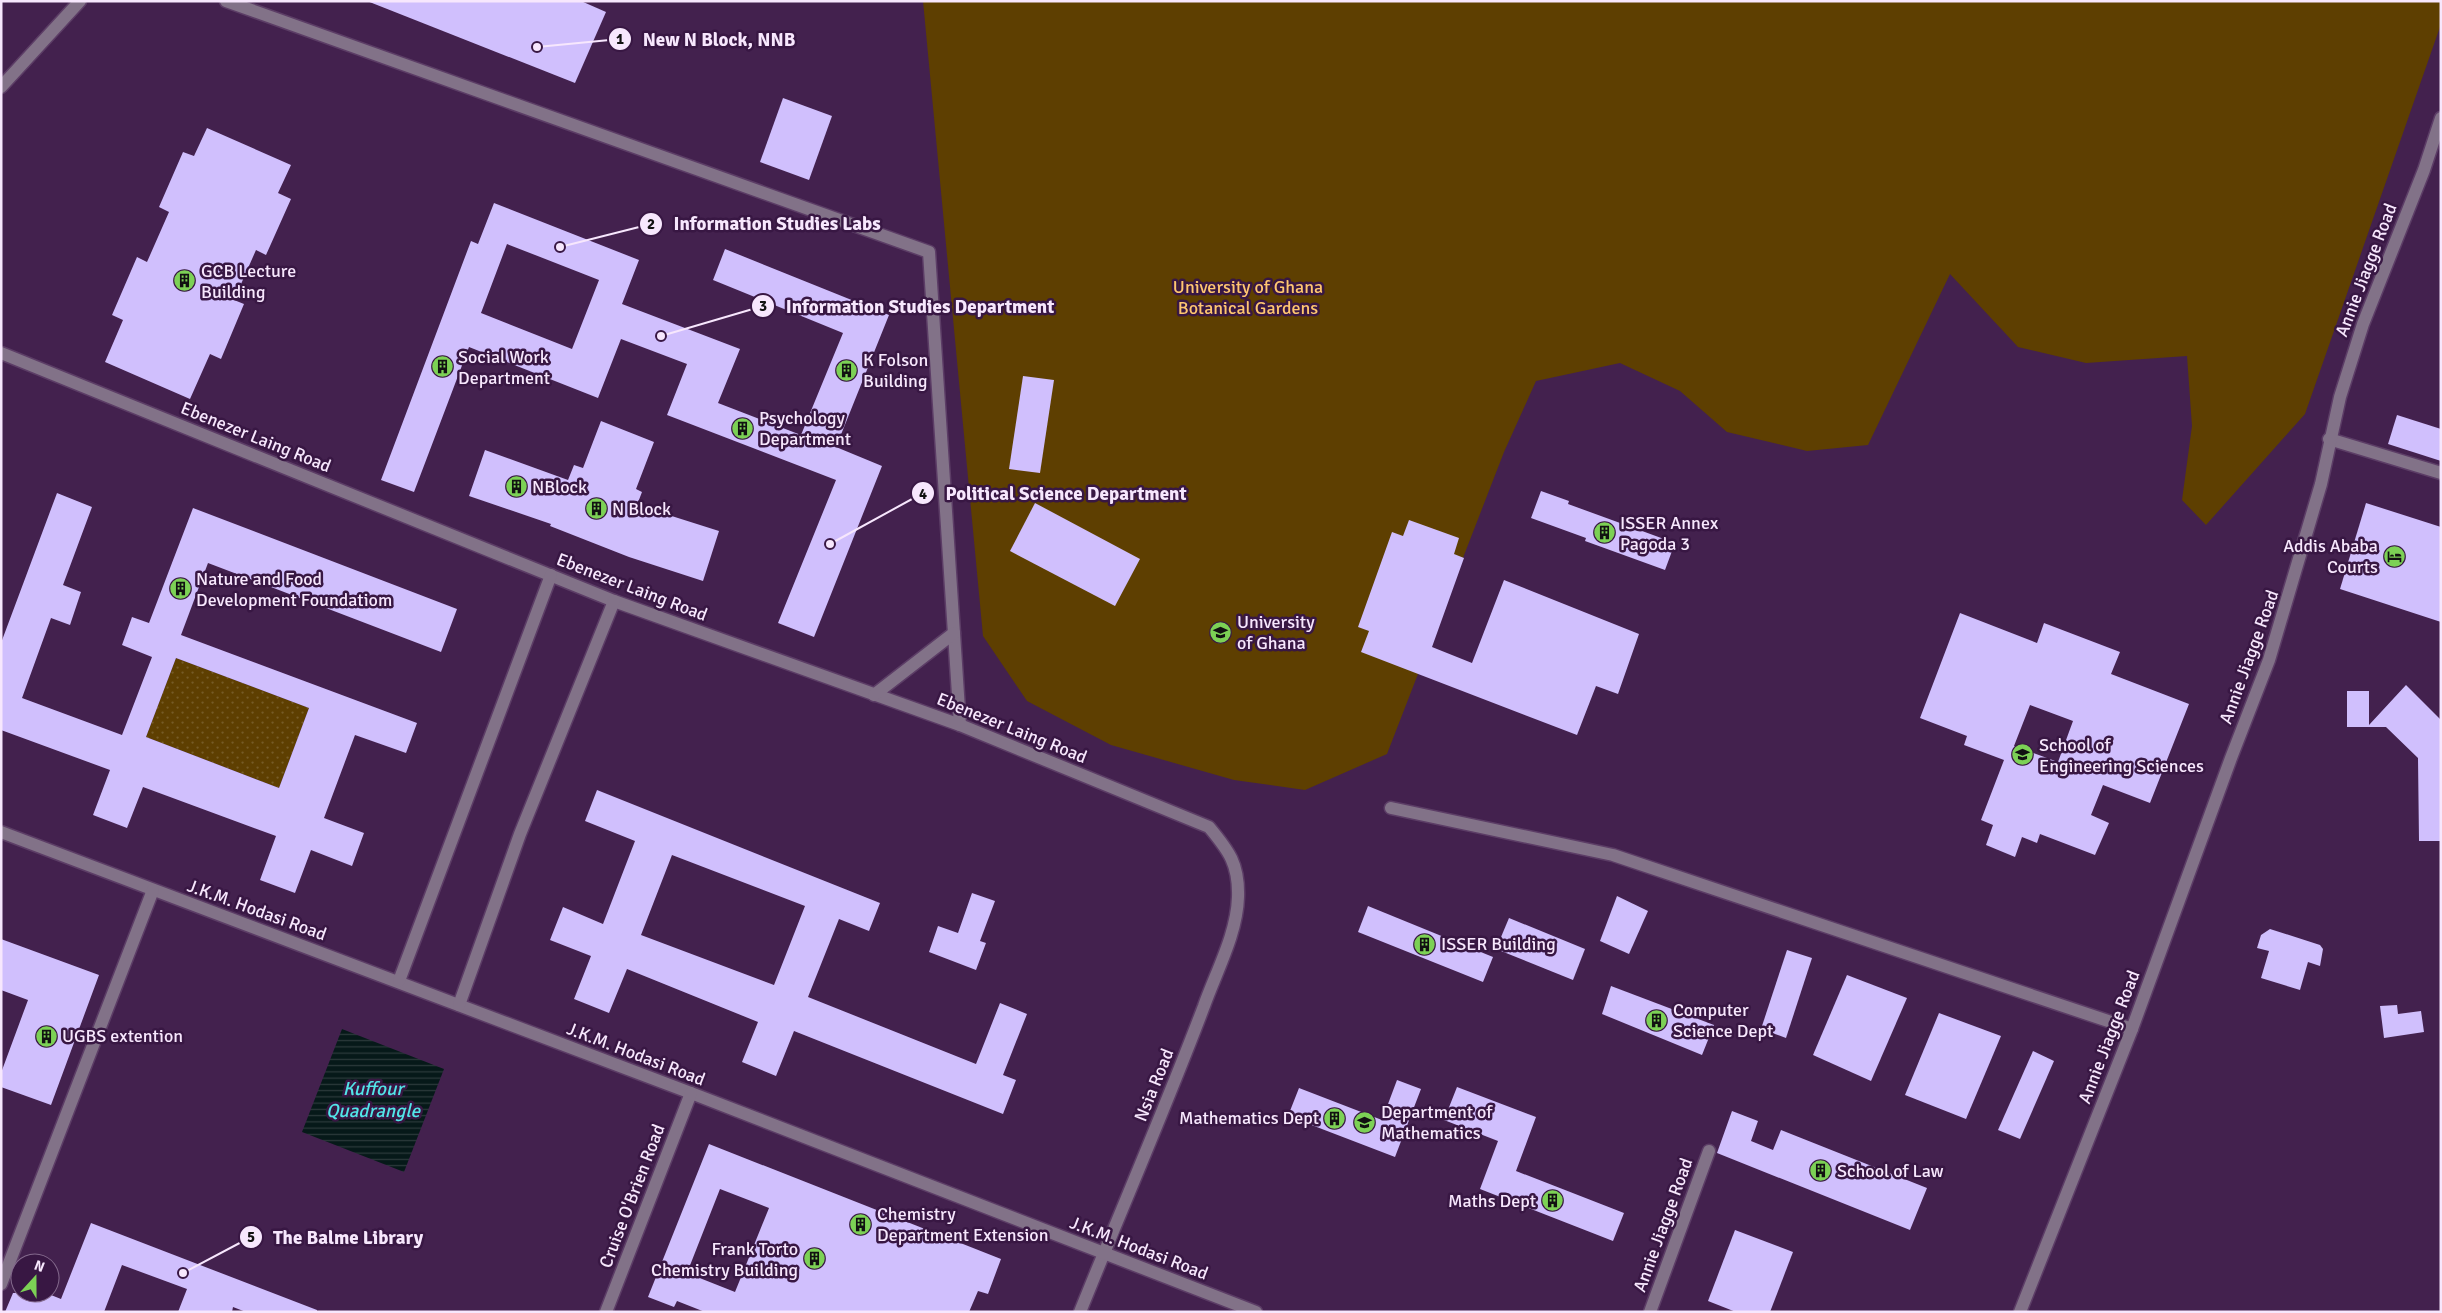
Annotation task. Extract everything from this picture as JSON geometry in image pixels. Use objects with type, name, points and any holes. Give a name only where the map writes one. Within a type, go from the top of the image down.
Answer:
[{"type":"street","points":[[1,87],[80,1]]},
{"type":"street","points":[[226,1],[929,252],[960,725]]},
{"type":"street","name":"Annie Jiagge Road","points":[[2020,1312],[2132,1029],[2227,767],[2270,660],[2321,484],[2329,439],[2363,324],[2424,170],[2441,118]]},
{"type":"street","name":"Ebenezer Laing Road","points":[[1,353],[614,601],[960,725],[1209,827],[1229,851],[1236,866]]},
{"type":"street","points":[[2329,439],[2441,473]]},
{"type":"street","points":[[399,982],[551,575]]},
{"type":"street","points":[[459,1005],[520,834],[614,601]]},
{"type":"street","points":[[874,695],[954,633]]},
{"type":"street","points":[[1391,808],[1613,855],[2132,1029]]},
{"type":"street","name":"J.K.M. Hodasi Road","points":[[1,832],[691,1093],[1256,1312]]},
{"type":"street","name":"Nsia Road","points":[[1080,1312],[1186,1052],[1235,922],[1238,898],[1236,866]]},
{"type":"street","points":[[1,1284],[153,890]]},
{"type":"street","name":"Cruise O'Brien Road","points":[[606,1312],[691,1093]]},
{"type":"street","name":"Annie Jiagge Road","points":[[1650,1312],[1709,1150]]},
{"type":"green space","name":"University of Ghana Botanical Gardens","points":[[923,1],[2441,1],[2441,24],[2305,414],[2206,525],[2182,500],[2192,426],[2187,356],[2086,363],[2018,347],[1950,274],[1868,445],[1807,451],[1727,432],[1680,391],[1620,363],[1536,381],[1504,452],[1387,754],[1305,790],[1234,780],[1111,745],[1027,701],[983,636]]},
{"type":"green space","points":[[176,658],[309,708],[279,788],[146,737]]},
{"type":"water","name":"Kuffour Quadrangle","points":[[342,1029],[444,1069],[404,1172],[302,1132]]},
{"type":"building","points":[[367,1],[581,1],[606,12],[575,83]]},
{"type":"building","points":[[783,98],[832,116],[809,180],[760,162]]},
{"type":"building","name":"GCB Lecture Building","points":[[207,128],[291,165],[278,193],[291,199],[266,255],[256,250],[234,300],[244,304],[221,359],[210,354],[190,399],[105,362],[123,320],[112,315],[137,257],[147,262],[169,212],[159,207],[183,152],[194,156]]},
{"type":"building","points":[[494,203],[639,260],[622,304],[740,349],[718,403],[801,435],[843,333],[713,280],[725,249],[889,315],[836,447],[882,466],[814,637],[778,623],[836,480],[667,415],[687,364],[621,339],[598,398],[469,347],[414,492],[381,480],[471,241],[478,244]],"holes":[[[507,244],[599,280],[572,349],[481,313]]]},
{"type":"building","points":[[1023,376],[1054,380],[1040,473],[1009,469]]},
{"type":"building","points":[[2397,415],[2441,429],[2441,461],[2388,444]]},
{"type":"building","points":[[601,421],[654,442],[636,489],[642,492],[637,505],[719,531],[703,581],[629,557],[550,526],[551,524],[469,496],[485,450],[568,480],[574,465],[583,468]]},
{"type":"building","points":[[1541,491],[1569,501],[1568,504],[1675,543],[1665,570],[1585,541],[1586,538],[1531,518]]},
{"type":"building","points":[[57,493],[92,507],[63,585],[81,592],[70,625],[51,618],[22,698],[122,735],[152,657],[122,645],[132,617],[149,623],[193,508],[457,609],[441,652],[208,563],[181,635],[417,723],[406,753],[355,735],[324,818],[364,833],[352,866],[311,850],[295,893],[260,880],[276,836],[143,787],[127,828],[93,815],[110,770],[1,730],[1,643]],"holes":[[[176,658],[309,708],[279,788],[146,737]]]},
{"type":"building","points":[[1035,503],[1140,559],[1115,606],[1010,551]]},
{"type":"building","name":"Addis Ababa Courts","points":[[2366,503],[2441,527],[2441,622],[2340,589]]},
{"type":"building","points":[[1409,520],[1459,538],[1454,554],[1464,558],[1432,647],[1472,663],[1504,580],[1639,634],[1618,694],[1596,686],[1577,735],[1361,652],[1369,631],[1358,627],[1392,532],[1403,536]]},
{"type":"building","name":"School of Engineering Sciences","points":[[1960,613],[2037,643],[2044,623],[2120,652],[2111,674],[2189,704],[2150,803],[2103,785],[2091,815],[2109,823],[2095,855],[2040,834],[2037,843],[2022,837],[2015,857],[1986,845],[1993,825],[1981,820],[2004,760],[1964,745],[1967,736],[1920,718]],"holes":[[[2030,705],[2073,721],[2058,762],[2014,746]]]},
{"type":"building","points":[[2406,685],[2441,720],[2441,841],[2419,841],[2418,758],[2386,727],[2347,727],[2347,691],[2369,691],[2369,725]]},
{"type":"building","points":[[597,790],[880,903],[869,931],[839,919],[808,997],[976,1064],[1000,1003],[1027,1014],[1003,1075],[1016,1080],[1003,1114],[794,1031],[776,1076],[742,1062],[758,1022],[627,969],[609,1013],[574,999],[591,956],[550,940],[563,907],[603,924],[635,841],[585,821]],"holes":[[[672,855],[805,906],[774,985],[641,935]]]},
{"type":"building","points":[[972,893],[995,901],[980,941],[986,943],[976,970],[929,952],[938,926],[958,933]]},
{"type":"building","points":[[1617,896],[1648,911],[1629,954],[1600,941]]},
{"type":"building","name":"ISSER Building","points":[[1368,906],[1493,957],[1483,982],[1358,932]]},
{"type":"building","points":[[1509,918],[1585,949],[1573,980],[1496,949]]},
{"type":"building","points":[[2270,929],[2320,945],[2323,949],[2320,966],[2308,962],[2300,990],[2261,978],[2269,951],[2257,948],[2261,935]]},
{"type":"building","name":"UGBS extention","points":[[1,939],[99,975],[51,1105],[1,1087],[1,1073],[28,1000],[1,990]]},
{"type":"building","points":[[1787,950],[1812,958],[1786,1038],[1761,1029]]},
{"type":"building","points":[[1847,975],[1907,998],[1871,1081],[1813,1055]]},
{"type":"building","name":"Computer Science Dept","points":[[1611,986],[1714,1025],[1702,1055],[1602,1014]]},
{"type":"building","points":[[2397,1005],[2398,1014],[2421,1011],[2424,1032],[2384,1038],[2380,1006]]},
{"type":"building","points":[[1939,1013],[2001,1036],[1966,1119],[1905,1095]]},
{"type":"building","points":[[2033,1051],[2054,1061],[2020,1139],[1998,1130]]},
{"type":"building","name":"Mathematics Dept","points":[[1397,1080],[1421,1089],[1395,1157],[1288,1116],[1299,1088],[1382,1120]]},
{"type":"building","points":[[1457,1087],[1536,1117],[1516,1171],[1624,1213],[1613,1241],[1480,1189],[1498,1141],[1444,1120]]},
{"type":"building","name":"School of Law","points":[[1732,1111],[1758,1121],[1751,1141],[1773,1150],[1781,1130],[1927,1188],[1910,1230],[1717,1153]]},
{"type":"building","points":[[709,1144],[1001,1259],[988,1294],[978,1291],[969,1312],[705,1312],[677,1301],[674,1307],[648,1297]],"holes":[[[720,1189],[769,1208],[735,1292],[687,1273]]]},
{"type":"building","points":[[91,1223],[317,1310],[317,1312],[246,1312],[233,1307],[232,1312],[178,1312],[187,1289],[122,1265],[104,1312],[5,1312],[10,1300],[10,1303],[60,1303]]},
{"type":"building","points":[[1735,1230],[1793,1252],[1770,1312],[1736,1312],[1708,1301]]},
{"type":"place","name":"New N Block, NNB","points":[[537,47]]},
{"type":"place","name":"Information Studies Labs","points":[[560,247]]},
{"type":"place","name":"GCB Lecture Building","points":[[185,281]]},
{"type":"place","name":"Information Studies Department","points":[[661,336]]},
{"type":"place","name":"Social Work Department","points":[[442,367]]},
{"type":"place","name":"K Folson Building","points":[[847,370]]},
{"type":"place","name":"Psychology Department","points":[[743,428]]},
{"type":"place","name":"NBlock","points":[[516,487]]},
{"type":"place","name":"N Block","points":[[596,509]]},
{"type":"place","name":"ISSER Annex Pagoda 3","points":[[1604,533]]},
{"type":"place","name":"Political Science Department","points":[[830,544]]},
{"type":"place","name":"Addis Ababa Courts","points":[[2394,556]]},
{"type":"place","name":"Nature and Food Development Foundatiom","points":[[180,589]]},
{"type":"place","name":"University of Ghana","points":[[1221,632]]},
{"type":"place","name":"School of Engineering Sciences","points":[[2023,755]]},
{"type":"place","name":"ISSER Building","points":[[1425,944]]},
{"type":"place","name":"Computer Science Dept","points":[[1657,1020]]},
{"type":"place","name":"UGBS extention","points":[[46,1036]]},
{"type":"place","name":"Mathematics Dept","points":[[1335,1118]]},
{"type":"place","name":"Department of Mathematics","points":[[1365,1122]]},
{"type":"place","name":"School of Law","points":[[1821,1171]]},
{"type":"place","name":"Maths Dept","points":[[1552,1201]]},
{"type":"place","name":"Chemistry Department Extension","points":[[861,1224]]},
{"type":"place","name":"Frank Torto Chemistry Building","points":[[814,1259]]},
{"type":"place","name":"The Balme Library","points":[[183,1273]]}]
